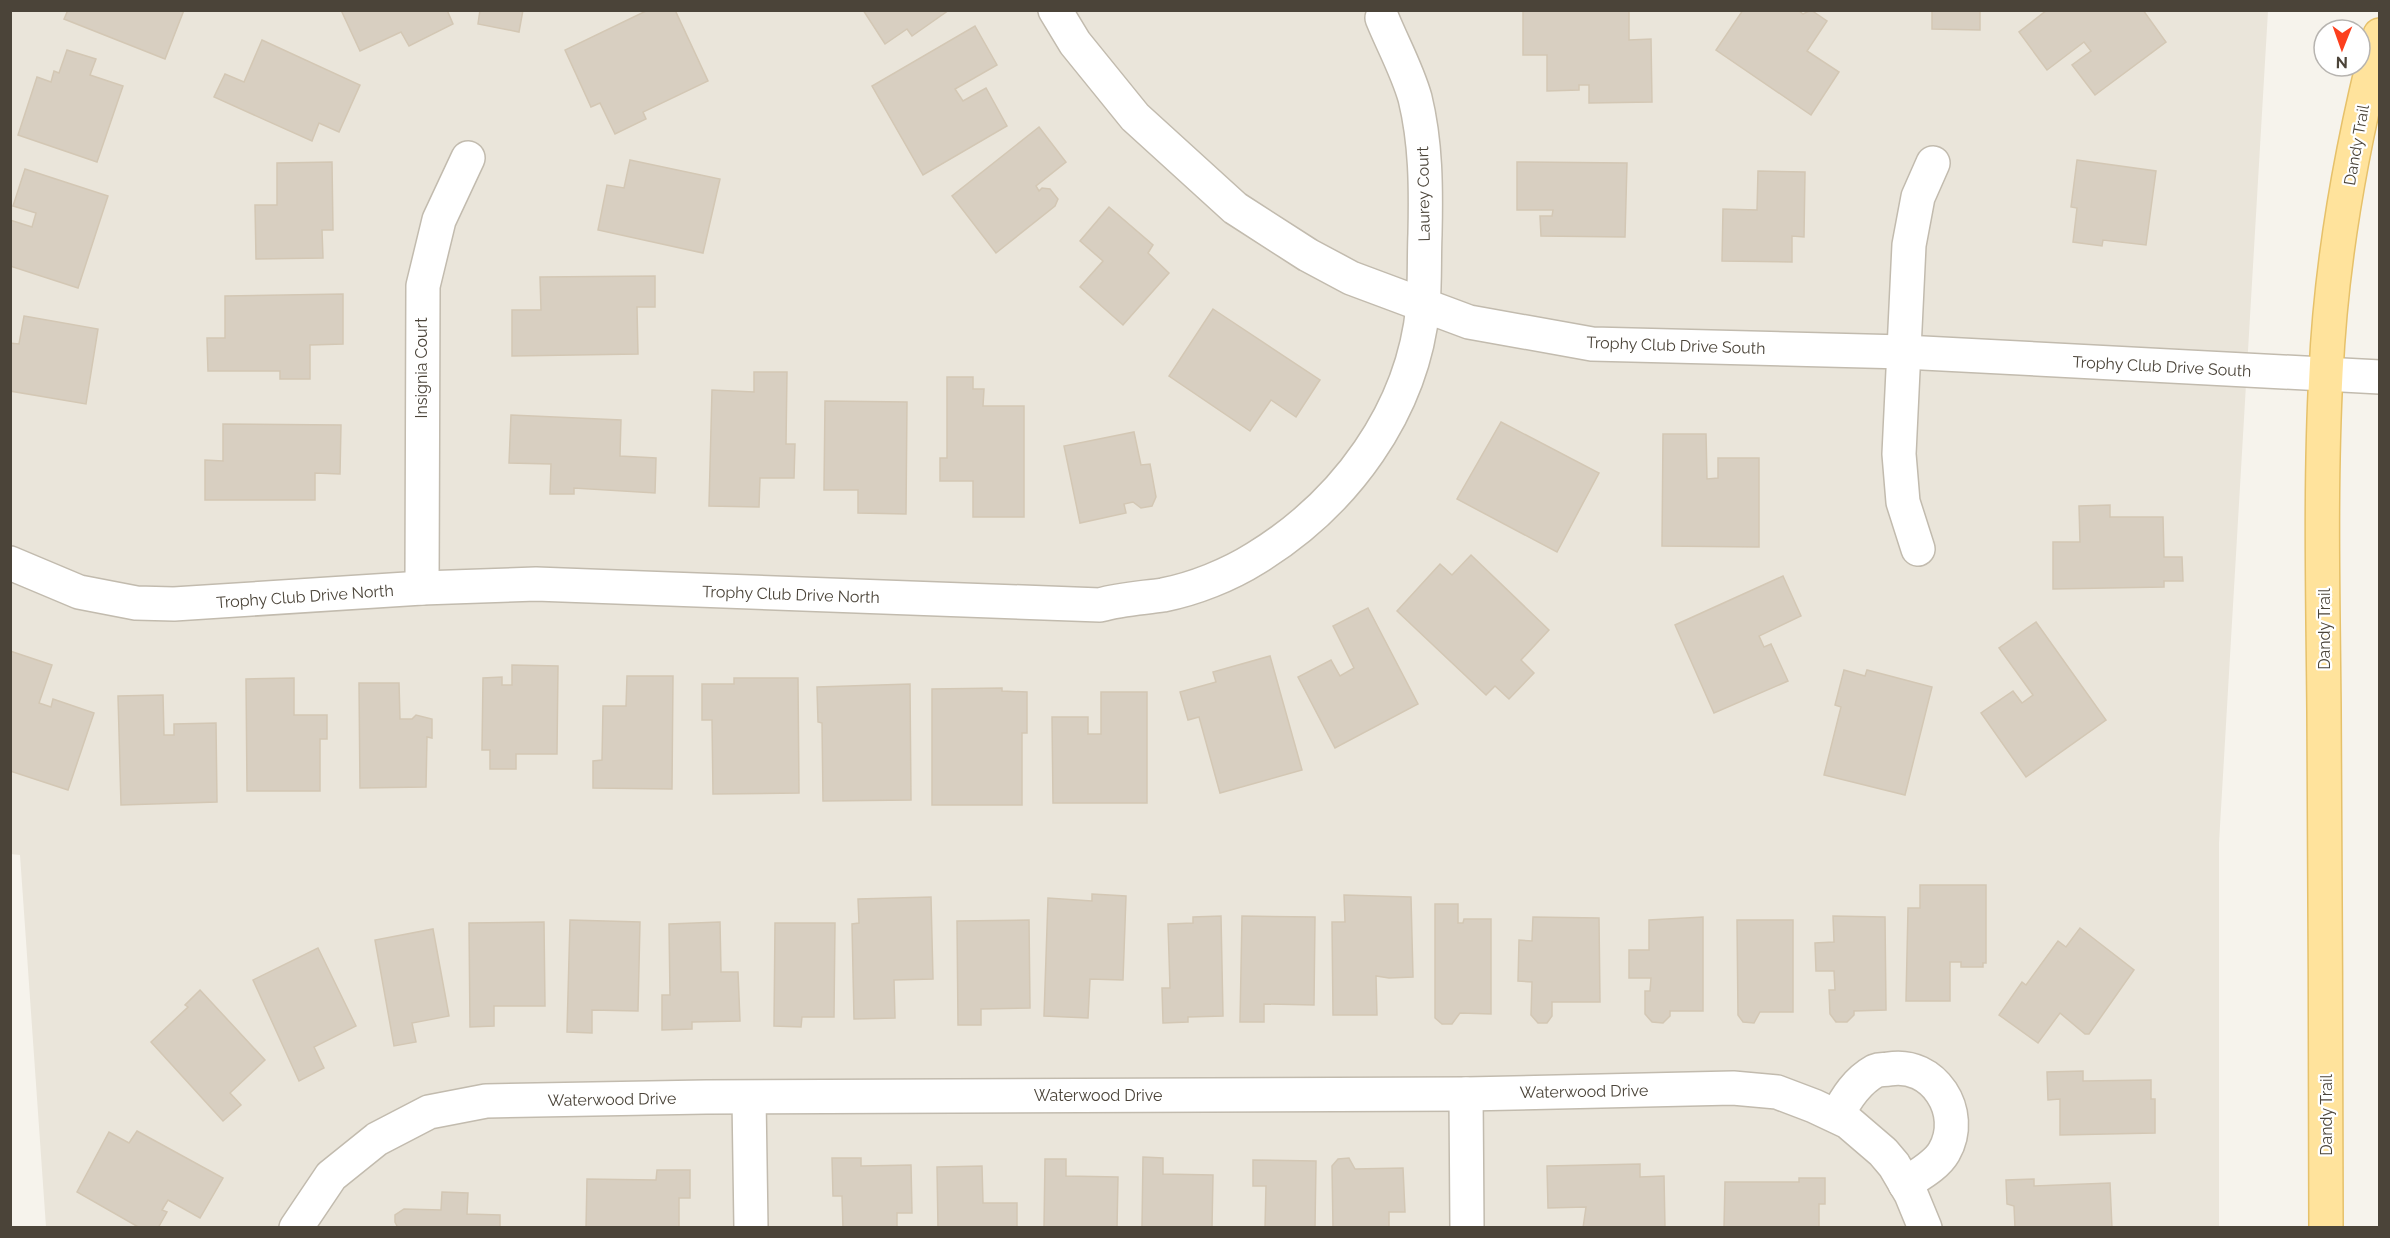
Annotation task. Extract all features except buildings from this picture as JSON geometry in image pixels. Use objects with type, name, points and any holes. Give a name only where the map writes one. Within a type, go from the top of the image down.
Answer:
[{"type":"main road","name":"Dandy Trail","points":[[2326,1227],[2323,572],[2326,374],[2332,296],[2342,232],[2368,82],[2379,35]]},
{"type":"street","name":"Trophy Club Drive South","points":[[1055,10],[1075,43],[1135,117],[1235,208],[1308,255],[1351,278],[1469,322],[1592,344],[1904,352],[2379,377]]},
{"type":"street","name":"Laurey Court","points":[[1382,18],[1406,70],[1422,137],[1426,175],[1423,305]]},
{"type":"street","name":"Insignia Court","points":[[422,588],[422,296],[439,220],[468,158]]},
{"type":"street","points":[[1918,549],[1907,521],[1900,473],[1904,352],[1912,226],[1918,197],[1933,163]]},
{"type":"street","name":"Trophy Club Drive North","points":[[10,563],[79,592],[136,603],[174,604],[422,588],[536,584],[1100,605],[1167,594],[1213,579],[1256,558],[1298,529],[1344,484],[1378,438],[1396,403],[1413,356],[1423,305]]},
{"type":"street","points":[[1837,1116],[1848,1094],[1878,1069],[1897,1067],[1917,1070],[1935,1084],[1949,1106],[1950,1135],[1938,1160],[1905,1184]]},
{"type":"street","name":"Waterwood Drive","points":[[296,1227],[332,1176],[377,1139],[429,1112],[466,1103],[486,1101],[1466,1094],[1758,1088],[1777,1092],[1837,1116],[1872,1143],[1894,1165],[1925,1227]]},
{"type":"street","points":[[1466,1094],[1467,1227]]},
{"type":"street","points":[[748,1098],[751,1227]]},
{"type":"shaded area","points":[[10,11],[2268,11],[2219,843],[2219,1227],[46,1227],[20,855],[10,854]]}]
